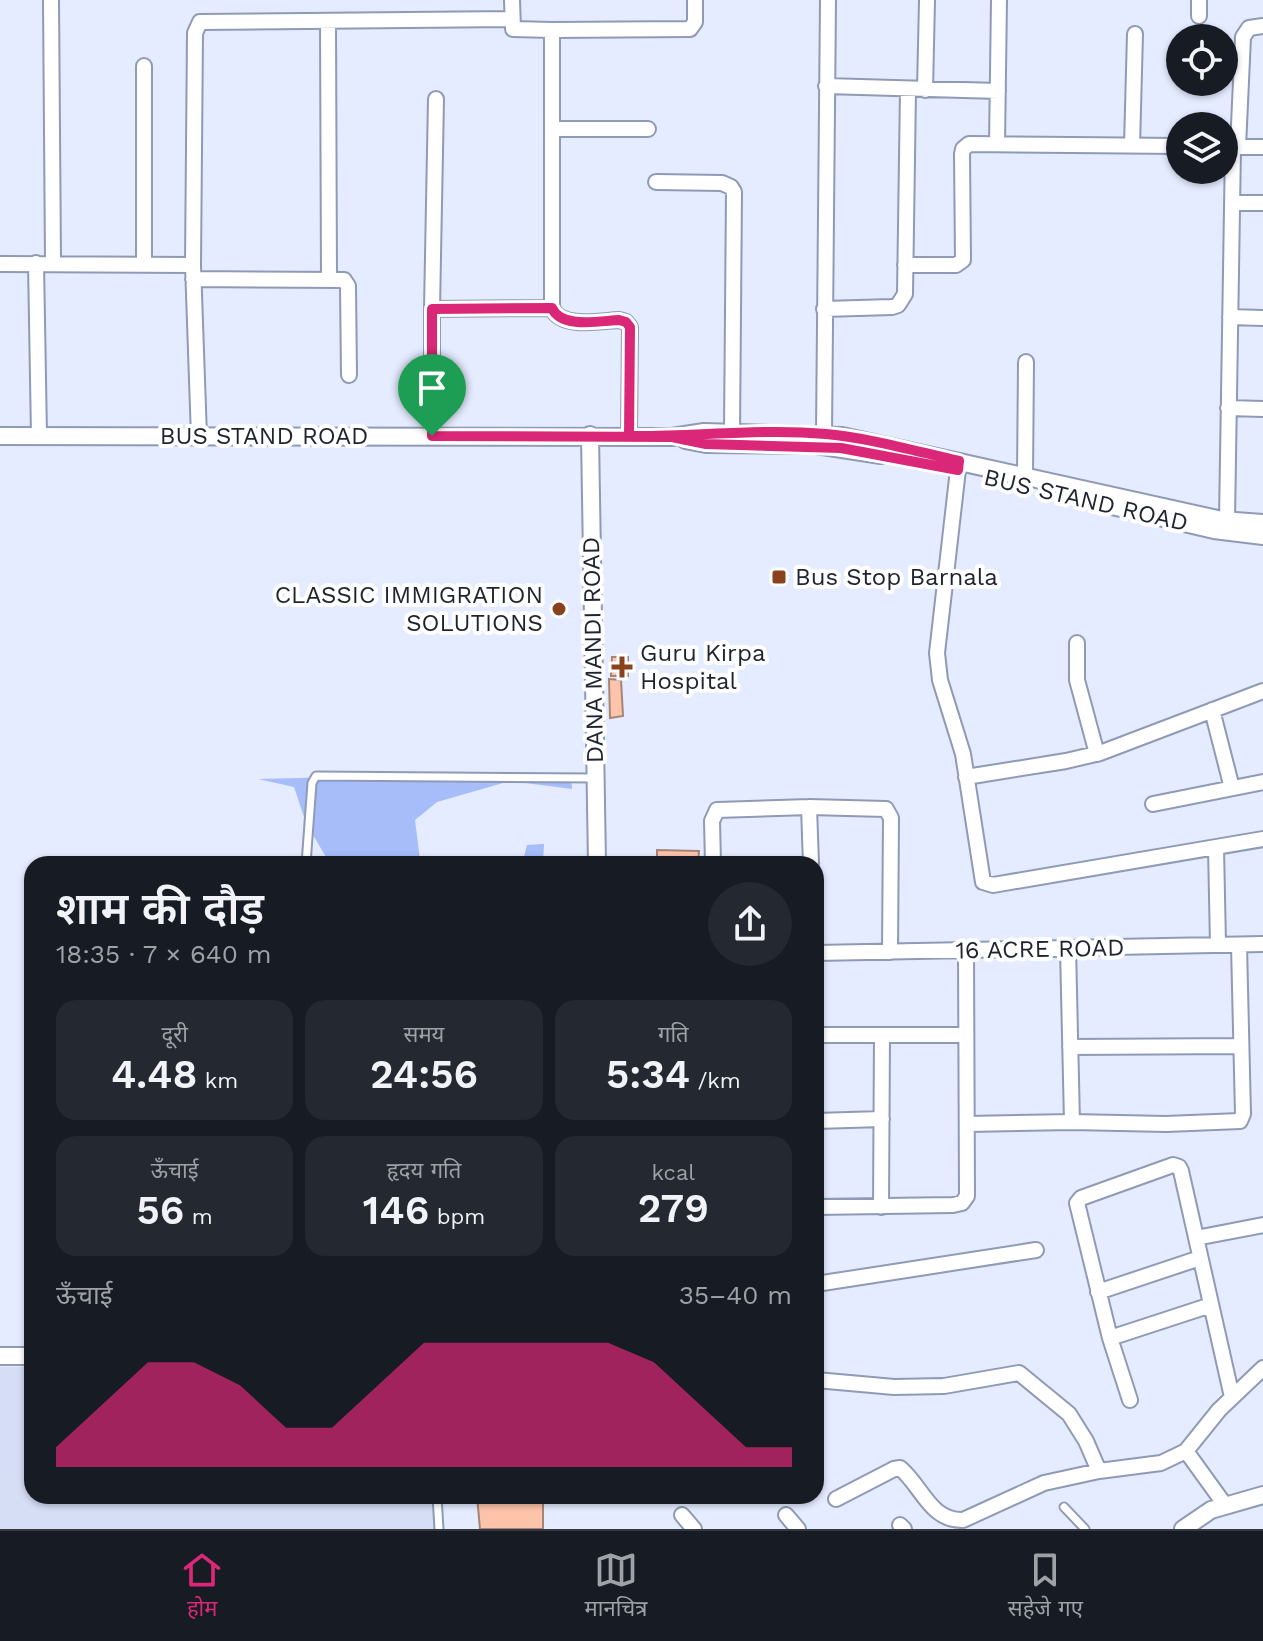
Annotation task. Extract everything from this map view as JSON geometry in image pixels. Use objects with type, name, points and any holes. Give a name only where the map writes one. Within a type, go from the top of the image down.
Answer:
[{"type":"street","points":[[51,0],[53,262]]},
{"type":"street","points":[[512,0],[513,29],[552,30],[690,29],[695,22],[695,0]]},
{"type":"street","points":[[824,433],[828,0]]},
{"type":"street","points":[[925,90],[927,0]]},
{"type":"street","points":[[997,144],[999,0]]},
{"type":"street","points":[[1199,0],[1199,16]]},
{"type":"street","points":[[199,437],[193,272],[197,26],[208,20],[512,19]]},
{"type":"street","points":[[328,22],[329,279]]},
{"type":"street","points":[[1236,112],[1243,37],[1249,28],[1263,26]]},
{"type":"street","points":[[552,30],[552,308],[559,318],[568,321],[619,320],[630,327],[629,436]]},
{"type":"street","points":[[1132,146],[1135,34]]},
{"type":"street","points":[[144,66],[144,263]]},
{"type":"street","points":[[826,86],[998,91]]},
{"type":"street","points":[[824,309],[898,305],[905,294],[908,90]]},
{"type":"street","points":[[432,436],[436,99]]},
{"type":"street","points":[[552,129],[648,129]]},
{"type":"street","points":[[905,265],[956,265],[963,260],[963,149],[969,144],[1166,146]]},
{"type":"street","points":[[1238,147],[1263,147]]},
{"type":"street","points":[[656,182],[722,183],[734,192],[732,432]]},
{"type":"street","points":[[1227,520],[1232,184]]},
{"type":"street","points":[[1232,203],[1263,203]]},
{"type":"street","points":[[36,263],[39,436]]},
{"type":"street","points":[[0,264],[144,263],[193,272],[344,280],[348,286],[349,375]]},
{"type":"street","points":[[432,309],[552,308]]},
{"type":"street","points":[[1230,317],[1263,318]]},
{"type":"street","points":[[1025,475],[1026,362]]},
{"type":"street","points":[[1228,408],[1263,409]]},
{"type":"street","name":"BUS STAND ROAD","points":[[0,436],[672,437],[704,432],[824,433],[1214,530],[1263,536]]},
{"type":"street","name":"DANA MANDI ROAD","points":[[590,435],[597,856]]},
{"type":"street","name":"BUS STAND ROAD","points":[[672,437],[706,444],[841,448],[958,465],[1025,475],[1227,520],[1263,523]]},
{"type":"street","points":[[958,465],[937,653],[940,680],[961,746],[981,878],[987,885],[1263,839]]},
{"type":"street","points":[[1077,643],[1077,680],[1097,754]]},
{"type":"street","points":[[966,777],[1097,754],[1263,691]]},
{"type":"street","points":[[1212,710],[1232,788]]},
{"type":"street","points":[[1153,804],[1263,782]]},
{"type":"street","points":[[809,807],[811,856]]},
{"type":"street","points":[[713,856],[712,821],[717,810],[882,807],[890,813],[890,952]]},
{"type":"street","points":[[1216,847],[1218,945]]},
{"type":"street","name":"16 ACRE ROAD","points":[[824,953],[1263,944]]},
{"type":"street","points":[[968,1124],[1236,1123],[1243,1114],[1239,945]]},
{"type":"street","points":[[1068,948],[1072,1122]]},
{"type":"street","points":[[824,1207],[962,1203],[967,1196],[966,951]]},
{"type":"street","points":[[824,1035],[966,1035]]},
{"type":"street","points":[[881,1207],[882,1035]]},
{"type":"street","points":[[1070,1047],[1241,1046]]},
{"type":"street","points":[[824,1121],[882,1119]]},
{"type":"street","points":[[1130,1400],[1110,1338],[1077,1203],[1081,1198],[1176,1166],[1181,1171],[1232,1397]]},
{"type":"street","points":[[1196,1238],[1263,1225]]},
{"type":"street","points":[[824,1283],[1036,1250]]},
{"type":"street","points":[[1098,1292],[1200,1258]]},
{"type":"street","points":[[1110,1338],[1211,1305]]},
{"type":"street","points":[[0,1356],[24,1356]]},
{"type":"street","points":[[836,1499],[900,1468],[939,1514],[963,1520],[1044,1483],[1099,1471],[1161,1463],[1186,1451],[1232,1397],[1263,1368]]},
{"type":"street","points":[[824,1381],[944,1386],[1019,1373],[1069,1414],[1099,1471]]},
{"type":"street","points":[[1186,1451],[1225,1505]]},
{"type":"street","points":[[1183,1529],[1195,1519],[1225,1505],[1263,1495]]},
{"type":"street","points":[[682,1515],[694,1529]]},
{"type":"street","points":[[786,1515],[798,1529]]},
{"type":"lane","points":[[307,856],[312,783],[316,776],[595,778]]},
{"type":"lane","points":[[437,1504],[439,1529]]},
{"type":"lane","points":[[1064,1507],[1085,1529]]},
{"type":"shaded area","points":[[458,774],[571,775],[572,789],[510,781],[437,802],[415,820],[420,856],[325,856],[306,823],[294,787],[258,779]]},
{"type":"shaded area","points":[[544,844],[543,856],[524,856],[527,845]]},
{"type":"shaded area","points":[[0,1367],[24,1367],[24,1504],[442,1504],[441,1529],[0,1529]]},
{"type":"building","points":[[612,657],[628,657],[628,676],[611,676]]},
{"type":"building","points":[[609,679],[621,680],[623,716],[610,718]]},
{"type":"building","points":[[657,850],[699,851],[699,856],[657,856]]},
{"type":"building","points":[[478,1504],[543,1504],[543,1529],[480,1529]]},
{"type":"place","name":"Bus Stop Barnala","points":[[779,577]]},
{"type":"place","name":"CLASSIC IMMIGRATION SOLUTIONS","points":[[559,609]]},
{"type":"place","name":"Guru Kirpa Hospital","points":[[622,667]]},
{"type":"route","points":[[432,436],[432,309],[552,308],[553,314],[568,321],[619,320],[630,327],[629,436],[672,437],[704,432],[824,433],[959,461],[958,470],[816,445],[706,444],[672,437],[432,436]]}]
